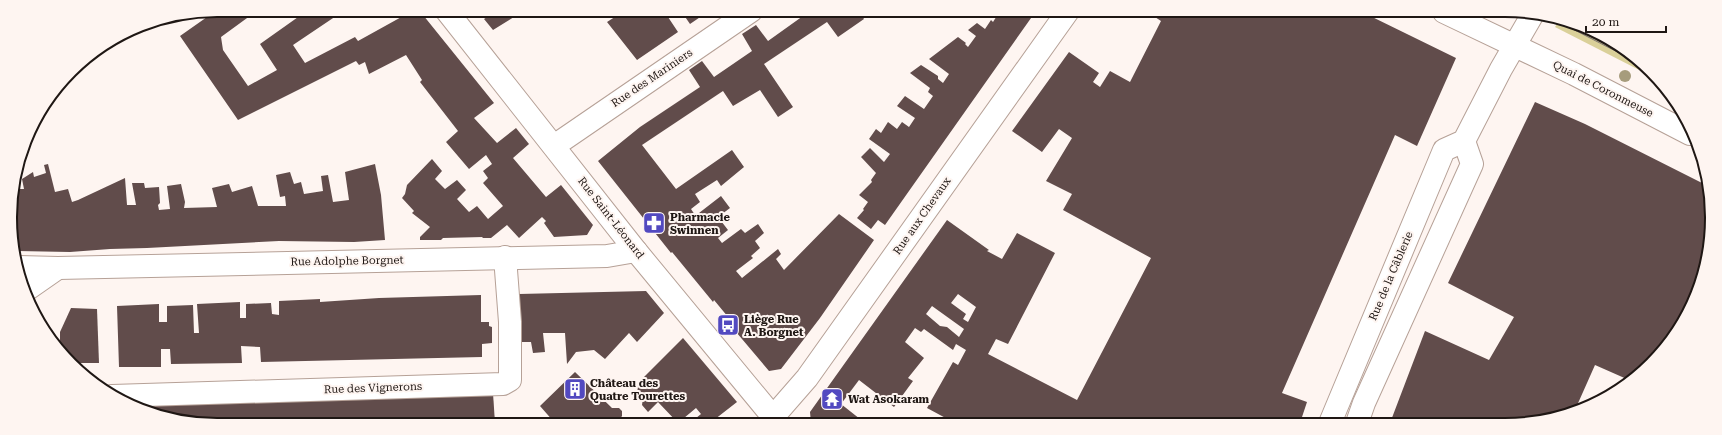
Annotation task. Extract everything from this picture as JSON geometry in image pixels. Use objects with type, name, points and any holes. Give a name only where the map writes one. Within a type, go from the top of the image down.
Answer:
[{"type":"street","name":"Rue Saint-Léonard","points":[[452,17],[636,250],[774,418]]},
{"type":"street","name":"Rue des Mariniers","points":[[554,146],[742,17]]},
{"type":"street","name":"Rue aux Chevaux","points":[[777,418],[1064,17]]},
{"type":"street","name":"Quai de Coronmeuse","points":[[1454,17],[1574,74],[1685,132]]},
{"type":"street","points":[[1359,418],[1364,403],[1472,164],[1464,141],[1530,19]]},
{"type":"street","name":"Rue de la Câblerie","points":[[1332,418],[1444,150],[1464,141]]},
{"type":"street","name":"Rue Adolphe Borgnet","points":[[24,267],[58,268],[505,257],[607,256],[636,250]]},
{"type":"street","name":"Rue des Vignerons","points":[[126,396],[504,384],[510,380],[510,322],[505,257]]},
{"type":"street","points":[[30,288],[58,268]]},
{"type":"shaded area","points":[[1557,24],[1581,32],[1605,44],[1627,58],[1641,71],[1555,27]]},
{"type":"building","points":[[207,17],[248,17],[221,37],[223,50],[248,86],[277,70],[260,44],[298,17],[335,17],[293,45],[305,63],[355,37],[358,41],[401,17],[425,17],[494,103],[474,118],[497,143],[516,128],[529,144],[513,158],[546,197],[561,185],[593,225],[587,235],[554,237],[544,223],[546,221],[542,217],[519,238],[507,225],[491,238],[443,238],[441,240],[420,240],[420,237],[430,227],[412,213],[414,211],[402,198],[405,194],[407,185],[432,159],[442,171],[435,179],[445,189],[457,180],[466,190],[457,199],[469,212],[477,206],[488,219],[503,206],[483,183],[488,178],[483,171],[492,164],[486,155],[469,169],[446,142],[458,131],[420,82],[422,80],[406,55],[369,74],[365,62],[359,65],[356,61],[238,120],[180,36]]},
{"type":"building","points":[[487,17],[514,17],[493,30],[484,19]]},
{"type":"building","points":[[615,17],[668,17],[678,32],[637,60],[607,22]]},
{"type":"building","points":[[685,17],[700,17],[690,24]]},
{"type":"building","points":[[802,17],[863,17],[864,19],[838,37],[827,22],[764,64],[793,107],[778,117],[760,90],[733,106],[723,91],[642,145],[676,189],[732,150],[744,167],[721,186],[717,180],[695,194],[700,202],[691,209],[697,218],[700,215],[699,213],[721,196],[730,208],[718,217],[728,230],[718,238],[722,243],[741,229],[745,233],[758,224],[764,233],[755,241],[760,248],[751,256],[753,258],[736,271],[742,278],[778,249],[781,254],[776,259],[784,270],[839,214],[874,240],[820,318],[781,369],[769,371],[731,326],[733,323],[714,300],[713,302],[672,252],[671,253],[598,161],[640,127],[700,87],[689,70],[702,61],[714,77],[752,51],[742,34],[756,25],[768,41]]},
{"type":"building","points":[[996,17],[1032,17],[885,225],[878,220],[871,229],[857,218],[864,210],[863,209],[868,202],[859,195],[872,182],[871,180],[876,173],[861,157],[870,148],[884,162],[890,154],[869,139],[876,129],[881,133],[888,122],[897,129],[902,122],[909,127],[915,118],[897,106],[905,96],[924,109],[933,96],[928,92],[930,88],[910,73],[921,65],[938,76],[938,79],[943,83],[949,74],[929,59],[958,37],[966,43],[965,44],[968,47],[976,36],[968,30],[977,23],[985,29],[991,20],[993,22]]},
{"type":"building","points":[[1155,17],[1372,17],[1456,58],[1417,146],[1395,135],[1282,393],[1307,402],[1302,418],[946,418],[927,408],[953,362],[958,365],[966,350],[956,344],[953,350],[924,329],[921,332],[915,328],[905,342],[924,358],[908,378],[913,381],[894,407],[859,380],[841,404],[859,418],[811,418],[810,412],[947,220],[989,250],[987,251],[1002,259],[1017,233],[1055,253],[1008,344],[996,339],[988,354],[1077,400],[1151,258],[1063,210],[1072,194],[1046,181],[1072,138],[1059,129],[1042,152],[1012,131],[1069,52],[1099,73],[1093,82],[1100,87],[1110,71],[1130,82],[1161,21]],"holes":[[[958,294],[976,307],[968,322],[963,319],[966,314],[951,303]],[[932,306],[964,329],[959,337],[947,327],[940,326],[926,314]]]},
{"type":"building","points":[[1535,102],[1585,124],[1702,183],[1705,204],[1705,231],[1701,257],[1690,294],[1678,318],[1664,340],[1625,378],[1595,365],[1578,404],[1544,414],[1518,418],[1392,418],[1425,331],[1489,360],[1514,317],[1448,283]]},
{"type":"building","points":[[48,164],[55,192],[68,189],[72,202],[125,178],[127,205],[136,205],[132,183],[144,183],[145,188],[159,187],[159,210],[170,209],[167,186],[181,184],[185,202],[184,208],[217,207],[212,188],[229,184],[232,192],[252,186],[258,206],[286,206],[285,196],[280,197],[276,175],[290,172],[294,184],[301,182],[304,194],[323,191],[321,176],[328,175],[333,202],[349,200],[345,172],[375,164],[381,195],[385,240],[354,242],[279,241],[70,252],[20,251],[17,231],[17,204],[19,189],[24,189],[22,179],[33,172],[34,177],[46,173],[44,165]]},
{"type":"building","points":[[646,291],[664,313],[637,342],[629,333],[605,359],[594,350],[576,352],[567,364],[565,333],[543,333],[545,352],[533,353],[531,342],[521,342],[519,294]]},
{"type":"building","points":[[481,295],[481,322],[489,322],[489,326],[492,327],[492,343],[482,344],[482,357],[261,362],[260,347],[241,346],[242,363],[171,364],[170,349],[161,349],[161,367],[119,367],[117,306],[159,304],[159,322],[167,322],[167,306],[193,305],[194,333],[199,333],[197,304],[240,302],[240,318],[246,318],[246,304],[271,303],[272,314],[279,315],[279,301],[320,299],[320,302],[379,298]]},
{"type":"building","points":[[71,308],[97,309],[99,363],[80,363],[60,341],[60,332]]},
{"type":"building","points":[[683,338],[737,402],[716,418],[696,418],[701,414],[696,408],[684,418],[673,418],[658,402],[648,412],[642,405],[643,398],[637,398],[638,383]]},
{"type":"building","name":"Château des Quatre Tourettes","points":[[575,372],[612,408],[619,408],[622,411],[622,416],[620,418],[550,418],[540,406]]},
{"type":"building","points":[[493,393],[495,418],[204,418],[178,414],[139,402]]},
{"type":"tram line","points":[[1574,30],[1618,52]]},
{"type":"place","name":"Pharmacie Swinnen","points":[[654,223]]},
{"type":"place","name":"Liège Rue A. Borgnet","points":[[728,325]]},
{"type":"place","name":"Château des Quatre Tourettes","points":[[575,389]]},
{"type":"place","name":"Wat Asokaram","points":[[832,399]]}]
